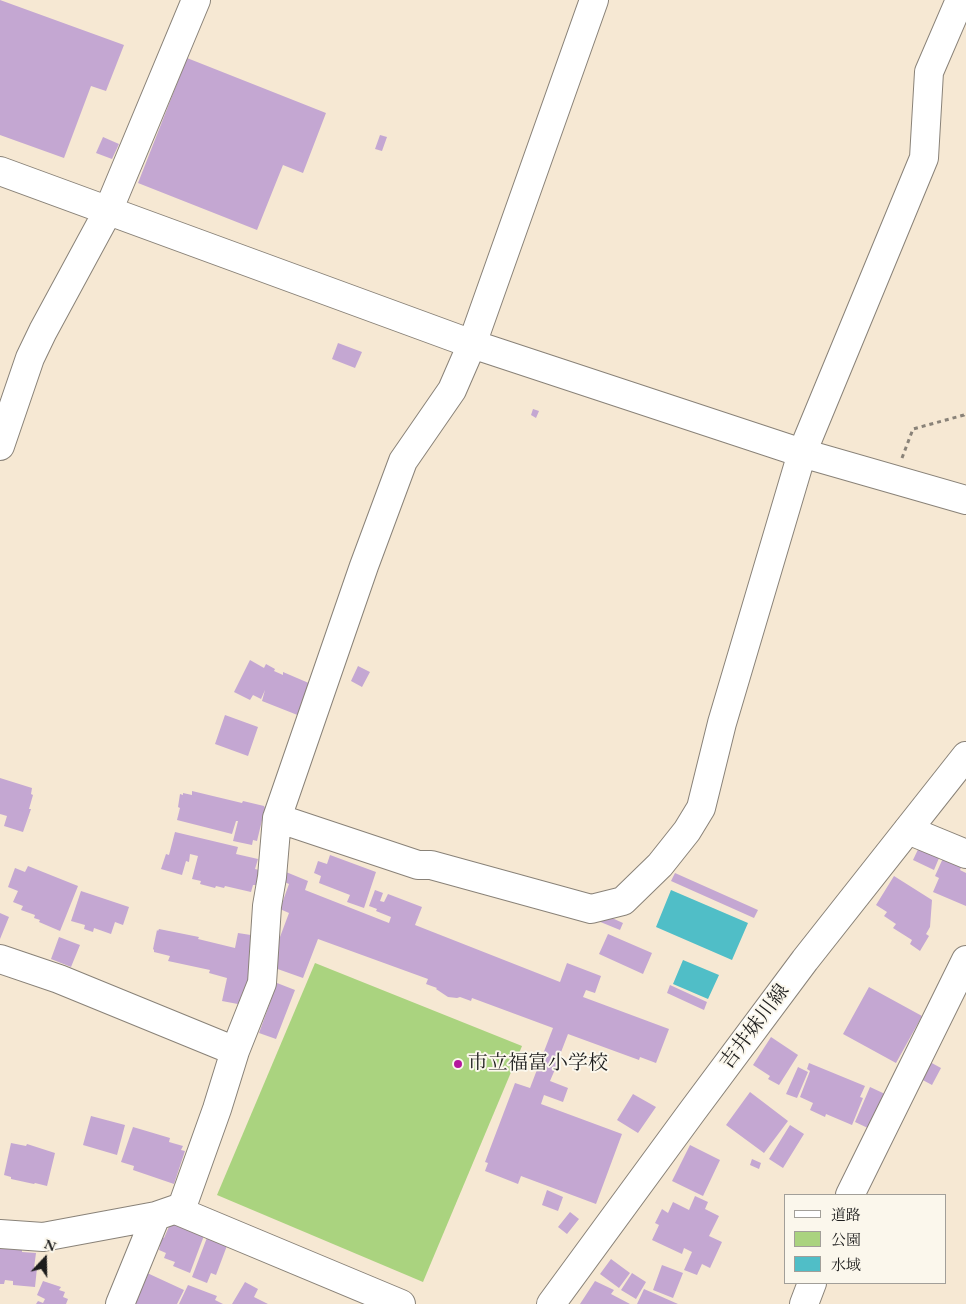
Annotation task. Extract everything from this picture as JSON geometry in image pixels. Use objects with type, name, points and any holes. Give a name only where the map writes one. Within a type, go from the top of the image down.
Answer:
[{"type":"street","points":[[0,446],[30,358],[42,331],[108,211],[196,0]]},
{"type":"street","points":[[0,1234],[43,1237],[166,1213],[182,1207],[217,1109],[234,1051],[262,983],[267,906],[272,877],[277,818],[364,566],[403,461],[452,390],[472,344],[594,0]]},
{"type":"street","points":[[277,818],[418,865],[431,865],[591,909],[623,901],[660,865],[687,831],[701,808],[722,723],[802,453],[924,158],[929,72],[960,0]]},
{"type":"street","points":[[0,172],[472,344],[802,453],[966,500]]},
{"type":"street","name":"吉井妹川線","points":[[551,1304],[799,968],[966,756]]},
{"type":"street","points":[[908,830],[966,854]]},
{"type":"street","points":[[0,959],[59,979],[234,1051]]},
{"type":"street","points":[[850,1194],[966,960]]},
{"type":"street","points":[[120,1304],[166,1213]]},
{"type":"street","points":[[166,1213],[401,1304]]},
{"type":"street","points":[[804,1304],[812,1284]]},
{"type":"path","points":[[894,480],[913,429],[964,415],[966,412]]},
{"type":"green space","points":[[315,963],[522,1046],[423,1282],[217,1195]]},
{"type":"water","points":[[671,890],[748,923],[732,960],[656,927]]},
{"type":"water","points":[[683,960],[719,975],[708,999],[673,984]]},
{"type":"building","points":[[0,0],[124,45],[106,91],[91,86],[64,158],[0,135]]},
{"type":"building","points":[[187,58],[326,113],[303,173],[283,165],[257,230],[138,183]]},
{"type":"building","points":[[380,135],[387,137],[382,151],[375,149]]},
{"type":"building","points":[[103,137],[119,144],[112,159],[96,153]]},
{"type":"building","points":[[338,343],[362,352],[355,368],[332,359]]},
{"type":"building","points":[[533,409],[539,411],[536,418],[531,415]]},
{"type":"building","points":[[250,660],[264,668],[266,664],[275,669],[274,671],[283,675],[283,672],[311,684],[300,716],[262,701],[265,690],[261,699],[253,695],[250,700],[234,692]]},
{"type":"building","points":[[358,666],[370,672],[362,687],[351,681]]},
{"type":"building","points":[[225,715],[258,727],[248,756],[215,744]]},
{"type":"building","points":[[0,778],[32,788],[31,794],[33,795],[29,809],[31,809],[23,832],[4,826],[7,816],[0,814]]},
{"type":"building","points":[[192,791],[242,803],[243,801],[264,806],[257,841],[253,840],[252,845],[233,841],[238,821],[236,821],[232,834],[177,820],[180,808],[178,807],[180,794],[192,795]]},
{"type":"building","points":[[175,832],[238,847],[236,854],[258,859],[255,869],[259,870],[256,885],[253,885],[251,892],[225,886],[224,888],[216,886],[215,888],[200,884],[201,881],[192,879],[198,856],[190,854],[189,862],[186,861],[182,875],[161,869],[166,854],[169,855]]},
{"type":"building","points":[[922,841],[942,851],[934,870],[913,860]]},
{"type":"building","points":[[330,855],[376,872],[364,908],[347,902],[350,895],[319,883],[321,876],[314,873],[318,861],[327,864]]},
{"type":"building","points":[[944,856],[963,862],[960,870],[966,873],[966,906],[933,892],[939,878],[935,876]]},
{"type":"building","points":[[28,866],[78,886],[60,931],[39,922],[40,920],[34,918],[35,915],[21,910],[23,906],[13,902],[18,891],[8,887],[15,868],[25,872]]},
{"type":"building","name":"市立福富小学校","points":[[286,872],[308,881],[305,890],[389,923],[391,917],[369,906],[375,890],[383,893],[380,901],[384,902],[388,894],[422,907],[415,925],[560,982],[567,963],[601,976],[595,993],[586,990],[583,997],[669,1029],[656,1063],[640,1057],[639,1060],[568,1034],[550,1081],[568,1088],[563,1102],[544,1095],[541,1104],[622,1134],[596,1204],[521,1176],[518,1184],[485,1171],[488,1163],[485,1162],[515,1083],[530,1088],[553,1028],[472,998],[471,1001],[460,997],[448,997],[437,988],[426,984],[428,979],[318,939],[303,978],[272,967],[274,953],[289,913],[280,909],[289,884],[282,881]]},
{"type":"building","points":[[675,873],[758,910],[754,918],[671,881]]},
{"type":"building","points":[[894,876],[932,900],[930,927],[926,934],[929,936],[920,951],[910,944],[912,940],[893,928],[896,924],[884,916],[887,912],[876,905]]},
{"type":"building","points":[[81,891],[129,907],[123,925],[115,922],[111,934],[94,928],[93,932],[84,929],[85,925],[71,921]]},
{"type":"building","points":[[0,913],[9,917],[0,939]]},
{"type":"building","points":[[601,913],[623,923],[620,930],[598,921]]},
{"type":"building","points":[[157,930],[199,937],[198,939],[235,948],[238,933],[257,936],[243,1005],[222,1001],[227,978],[209,973],[210,970],[168,961],[170,956],[154,952]]},
{"type":"building","points":[[608,934],[652,953],[643,974],[599,954]]},
{"type":"building","points":[[59,937],[80,945],[71,967],[51,959]]},
{"type":"building","points":[[277,983],[295,990],[276,1039],[259,1033]]},
{"type":"building","points":[[670,985],[707,1002],[704,1010],[667,993]]},
{"type":"building","points":[[869,987],[922,1016],[896,1063],[843,1034]]},
{"type":"building","points":[[771,1037],[798,1055],[779,1085],[768,1079],[770,1076],[753,1065]]},
{"type":"building","points":[[928,1061],[941,1068],[932,1085],[919,1078]]},
{"type":"building","points":[[809,1063],[865,1086],[860,1097],[863,1098],[852,1125],[826,1114],[825,1117],[810,1110],[813,1103],[800,1097],[810,1071],[807,1069]]},
{"type":"building","points":[[798,1067],[808,1072],[797,1098],[786,1094]]},
{"type":"building","points":[[870,1087],[885,1094],[870,1129],[855,1122]]},
{"type":"building","points":[[750,1092],[788,1121],[764,1153],[726,1125]]},
{"type":"building","points":[[633,1094],[656,1107],[638,1133],[617,1120]]},
{"type":"building","points":[[91,1116],[125,1125],[117,1155],[83,1145]]},
{"type":"building","points":[[790,1125],[804,1134],[783,1168],[769,1159]]},
{"type":"building","points":[[133,1127],[170,1138],[169,1142],[183,1146],[181,1150],[185,1151],[174,1184],[133,1170],[134,1166],[121,1162]]},
{"type":"building","points":[[11,1143],[26,1146],[27,1144],[55,1153],[47,1186],[11,1179],[11,1177],[4,1175]]},
{"type":"building","points":[[690,1145],[720,1160],[703,1196],[672,1181]]},
{"type":"building","points":[[752,1159],[761,1163],[759,1169],[750,1165]]},
{"type":"building","points":[[547,1190],[563,1197],[558,1211],[542,1205]]},
{"type":"building","points":[[695,1196],[708,1202],[705,1209],[719,1216],[709,1236],[722,1242],[710,1268],[702,1264],[697,1275],[684,1270],[692,1252],[684,1248],[682,1254],[652,1240],[659,1225],[655,1223],[662,1209],[668,1213],[673,1202],[689,1210]]},
{"type":"building","points":[[570,1212],[579,1219],[567,1234],[558,1227]]},
{"type":"building","points":[[171,1222],[205,1233],[190,1273],[173,1266],[175,1262],[164,1258],[166,1253],[159,1250],[162,1237],[164,1238]]},
{"type":"building","points":[[208,1235],[228,1243],[216,1275],[211,1273],[207,1283],[192,1277]]},
{"type":"building","points":[[0,1246],[22,1249],[22,1252],[36,1253],[34,1268],[37,1268],[35,1287],[13,1285],[13,1281],[5,1280],[4,1284],[0,1284]]},
{"type":"building","points":[[611,1259],[630,1273],[619,1288],[600,1274]]},
{"type":"building","points":[[662,1265],[683,1273],[673,1298],[653,1290]]},
{"type":"building","points":[[145,1272],[184,1290],[177,1304],[134,1304]]},
{"type":"building","points":[[632,1273],[646,1282],[636,1299],[621,1290]]},
{"type":"building","points":[[43,1281],[61,1287],[59,1290],[65,1292],[63,1297],[68,1299],[66,1304],[36,1304],[38,1301],[43,1303],[45,1299],[37,1295]]},
{"type":"building","points":[[595,1281],[614,1290],[611,1294],[630,1304],[580,1304]]},
{"type":"building","points":[[245,1282],[258,1289],[254,1297],[268,1304],[232,1304]]},
{"type":"building","points":[[188,1285],[217,1296],[215,1300],[223,1304],[179,1304]]},
{"type":"building","points":[[644,1289],[678,1304],[637,1304]]},
{"type":"place","name":"市立福富小学校","points":[[458,1064]]}]
